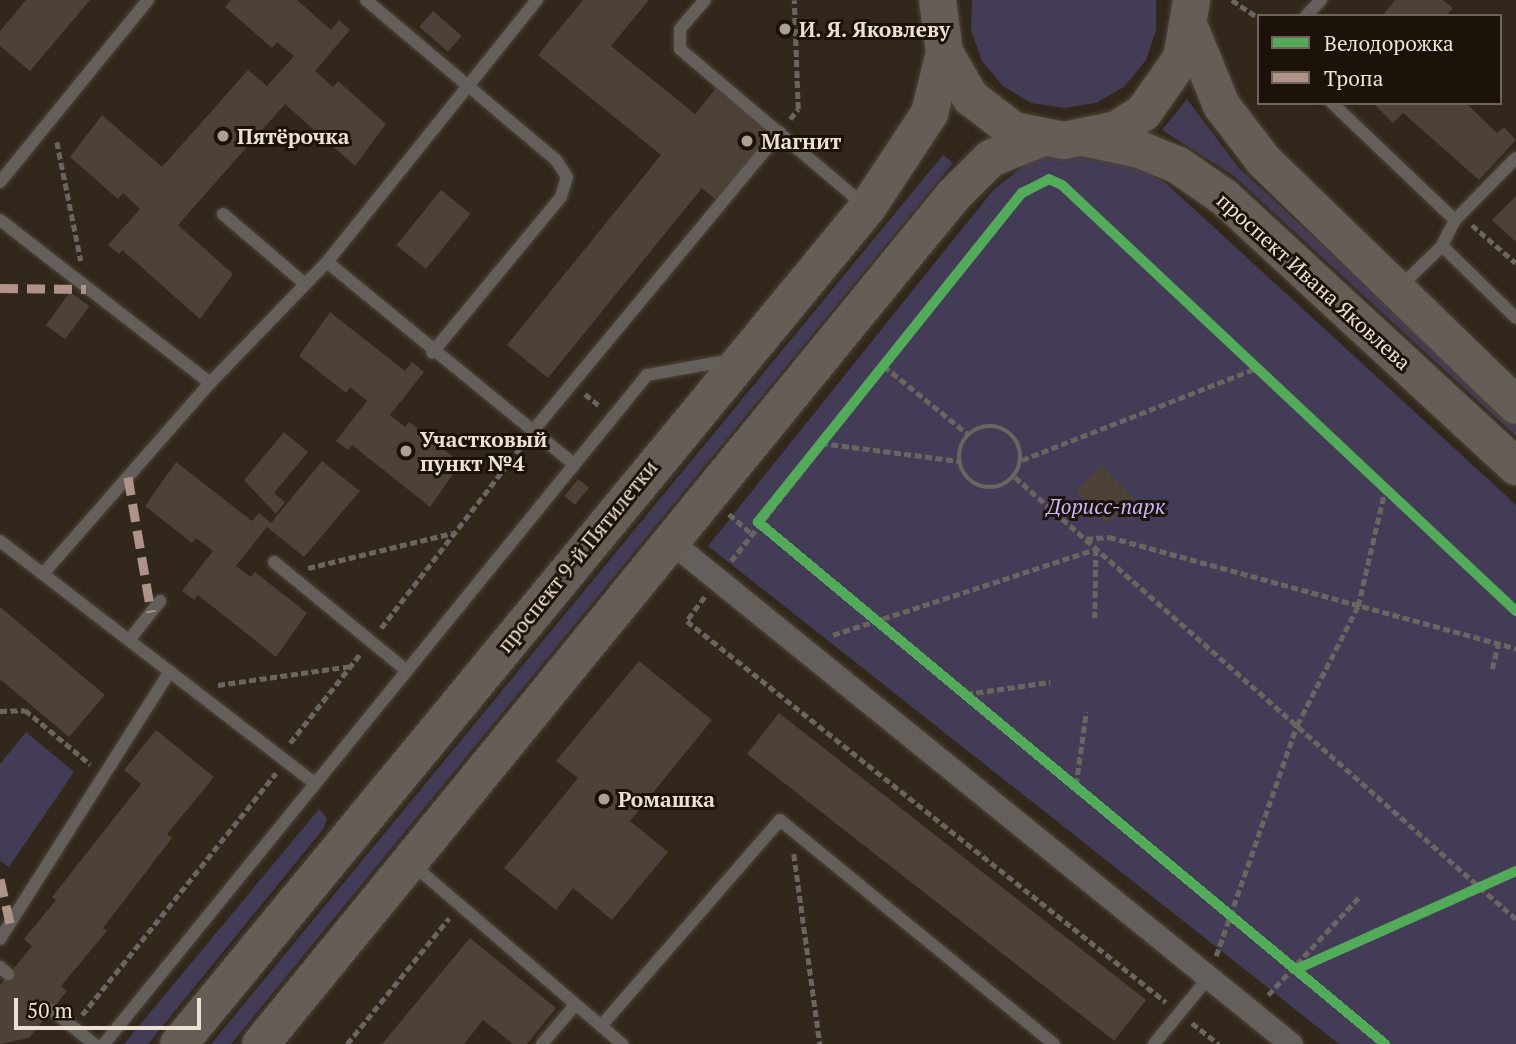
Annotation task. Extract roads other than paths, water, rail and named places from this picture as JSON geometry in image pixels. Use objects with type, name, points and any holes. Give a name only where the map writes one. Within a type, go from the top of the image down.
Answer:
[{"type":"main road","points":[[937,0],[944,52],[970,97],[992,118],[1040,138]]},
{"type":"main road","points":[[260,1044],[953,195],[990,158],[1040,138],[1087,138],[1116,129],[1143,112],[1165,87],[1190,15]]},
{"type":"main road","points":[[1190,15],[1216,95],[1240,132],[1396,291],[1516,405]]},
{"type":"main road","name":"проспект 9-й Пятилетки","points":[[178,1044],[867,207],[929,113],[944,52]]},
{"type":"main road","name":"проспект Ивана Яковлева","points":[[1087,138],[1139,149],[1178,165],[1224,197],[1516,466]]},
{"type":"street","points":[[670,541],[1291,1044]]},
{"type":"lane","points":[[0,181],[148,0]]},
{"type":"lane","points":[[366,0],[556,160],[567,177],[561,197],[432,353]]},
{"type":"lane","points":[[43,574],[210,383],[327,262],[537,0]]},
{"type":"lane","points":[[705,0],[680,29],[680,49],[867,207]]},
{"type":"lane","points":[[1308,14],[1321,0]]},
{"type":"lane","points":[[1334,105],[1455,220]]},
{"type":"lane","points":[[532,432],[780,132]]},
{"type":"lane","points":[[1396,291],[1442,246],[1455,220],[1516,158]]},
{"type":"lane","points":[[223,214],[305,284]]},
{"type":"lane","points":[[0,220],[210,383]]},
{"type":"lane","points":[[1442,246],[1516,318]]},
{"type":"lane","points":[[327,262],[432,353],[574,464]]},
{"type":"lane","points":[[104,1044],[647,375],[741,358]]},
{"type":"lane","points":[[0,541],[314,783]]},
{"type":"lane","points":[[274,562],[372,639],[406,670]]},
{"type":"lane","points":[[129,640],[160,601]]},
{"type":"lane","points":[[0,939],[170,671]]},
{"type":"lane","points":[[601,1026],[780,820],[1054,1044]]},
{"type":"lane","points":[[409,861],[622,1044]]},
{"type":"lane","points":[[1154,1044],[1209,977]]},
{"type":"lane","points":[[542,1044],[575,1004]]},
{"type":"lane","points":[[52,1010],[94,1044]]},
{"type":"place","name":"И. Я. Яковлеву","points":[[785,29]]},
{"type":"place","name":"Пятёрочка","points":[[223,136]]},
{"type":"place","name":"Магнит","points":[[747,141]]},
{"type":"place","name":"Участковый пункт №4","points":[[406,451]]},
{"type":"place","name":"Ромашка","points":[[604,799]]},
{"type":"park label","name":"Дорисс-парк","points":[[1106,506]]}]
